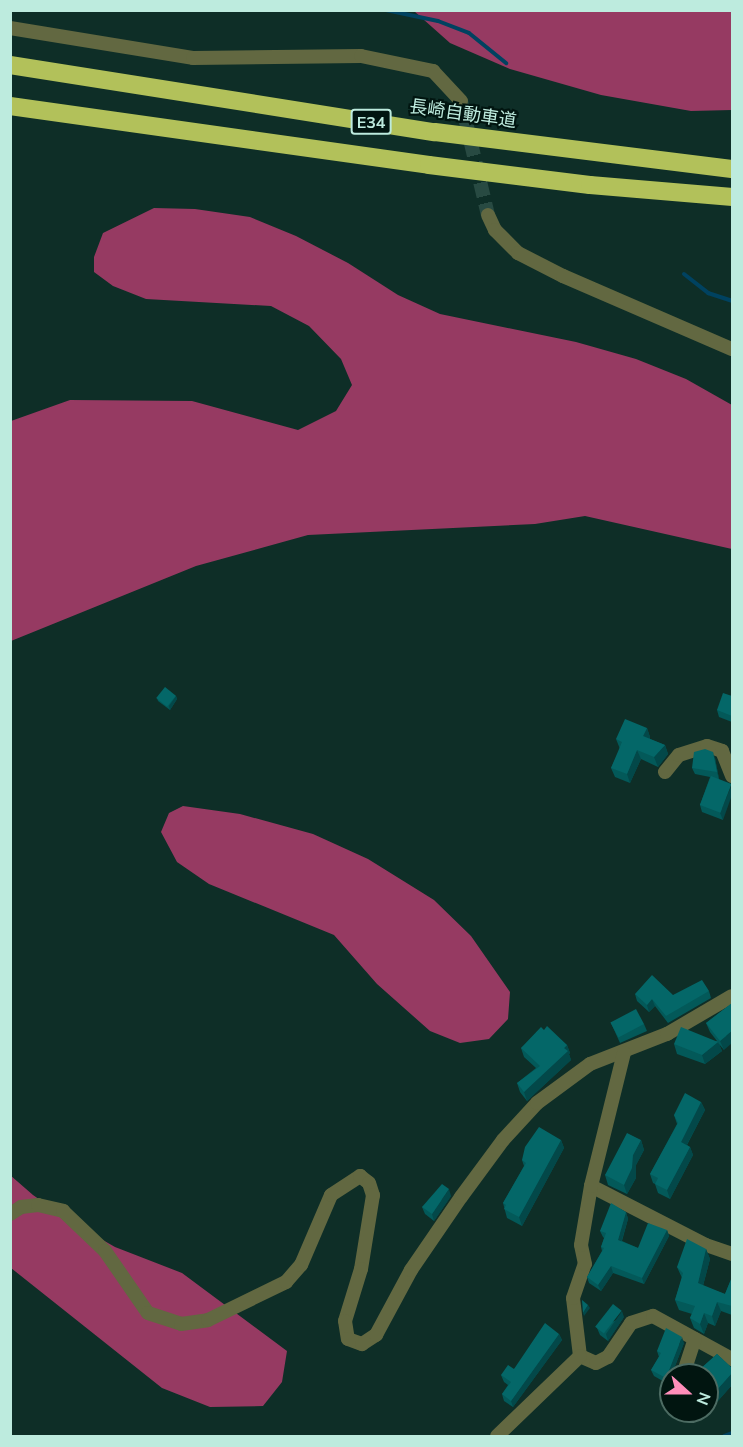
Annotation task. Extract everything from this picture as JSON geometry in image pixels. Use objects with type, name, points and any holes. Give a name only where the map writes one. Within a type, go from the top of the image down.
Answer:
[{"type":"highway","name":"長崎自動車道","points":[[10,65],[458,135],[732,169]]},
{"type":"highway","name":"E34","points":[[10,106],[464,170],[732,197]]},
{"type":"street","points":[[10,28],[193,58],[361,56],[433,71],[461,101]]},
{"type":"street","points":[[488,215],[495,230],[518,253],[563,276],[732,349]]},
{"type":"street","points":[[665,772],[679,755],[707,746],[722,751],[732,776]]},
{"type":"street","points":[[10,1214],[21,1207],[38,1205],[63,1211],[105,1251],[148,1312],[181,1324],[208,1320],[286,1282],[301,1265],[331,1195],[360,1176],[369,1183],[373,1195],[361,1269],[345,1321],[348,1339],[362,1344],[376,1335],[411,1270],[503,1140],[537,1103],[590,1064],[624,1053],[732,996]]},
{"type":"street","points":[[580,1356],[573,1298],[585,1264],[581,1245],[591,1186],[624,1053]]},
{"type":"street","points":[[591,1186],[706,1245],[732,1254]]},
{"type":"street","points":[[580,1356],[596,1363],[608,1358],[631,1323],[641,1317],[653,1316],[732,1359]]},
{"type":"street","points":[[687,1363],[695,1339]]},
{"type":"street","points":[[496,1437],[580,1356]]},
{"type":"shaded area","points":[[414,11],[732,11],[732,110],[691,111],[601,95],[510,69],[450,43]]},
{"type":"shaded area","points":[[154,208],[195,209],[250,217],[296,236],[348,263],[398,295],[440,314],[576,342],[636,359],[686,379],[732,405],[732,549],[585,516],[535,524],[308,535],[196,566],[11,641],[11,421],[70,400],[192,401],[298,430],[336,411],[352,385],[341,359],[309,326],[271,306],[146,299],[113,286],[94,272],[94,257],[103,233]]},
{"type":"shaded area","points":[[183,806],[240,814],[313,834],[368,859],[434,900],[471,936],[510,992],[508,1019],[489,1039],[460,1043],[430,1031],[377,984],[334,935],[209,884],[177,862],[161,832],[169,813]]},
{"type":"shaded area","points":[[10,1175],[33,1195],[73,1223],[115,1247],[182,1273],[287,1351],[282,1382],[263,1406],[210,1407],[162,1388],[11,1268]]},
{"type":"building","points":[[165,687],[176,696],[167,707],[156,698]]},
{"type":"building","points":[[723,693],[732,696],[732,716],[717,710]]},
{"type":"building","points":[[625,719],[647,728],[643,736],[665,745],[654,757],[637,750],[627,774],[611,768],[622,742],[616,739]]},
{"type":"building","points":[[705,749],[713,752],[717,772],[692,768],[694,752]]},
{"type":"building","points":[[711,776],[732,784],[720,813],[700,805]]},
{"type":"building","points":[[652,975],[673,995],[702,980],[709,991],[666,1016],[652,999],[647,1005],[635,994]]},
{"type":"building","points":[[732,1003],[732,1031],[720,1041],[706,1023]]},
{"type":"building","points":[[636,1009],[644,1024],[618,1038],[610,1023]]},
{"type":"building","points":[[547,1026],[567,1045],[564,1048],[568,1051],[524,1092],[517,1083],[540,1066],[521,1048],[541,1027],[544,1030]]},
{"type":"building","points":[[681,1027],[718,1042],[702,1055],[674,1044]]},
{"type":"building","points":[[685,1093],[701,1102],[681,1142],[690,1147],[667,1190],[655,1184],[658,1178],[650,1174],[678,1123],[674,1115]]},
{"type":"building","points":[[539,1127],[561,1140],[519,1217],[504,1209],[506,1205],[503,1203],[526,1163],[522,1160],[525,1147]]},
{"type":"building","points":[[627,1133],[641,1140],[633,1155],[632,1168],[624,1185],[605,1175]]},
{"type":"building","points":[[442,1184],[449,1189],[432,1214],[422,1207]]},
{"type":"building","points":[[611,1203],[626,1212],[618,1240],[638,1248],[648,1223],[667,1230],[642,1278],[611,1266],[598,1285],[587,1277],[604,1248],[601,1247],[606,1233],[600,1231]]},
{"type":"building","points":[[687,1239],[706,1249],[698,1283],[725,1294],[732,1277],[732,1306],[717,1302],[712,1316],[704,1313],[700,1324],[690,1318],[695,1306],[675,1300],[683,1273],[677,1267]]},
{"type":"building","points":[[582,1300],[588,1305],[583,1313]]},
{"type":"building","points":[[613,1304],[622,1311],[604,1334],[595,1327]]},
{"type":"building","points":[[545,1323],[559,1334],[511,1401],[502,1394],[511,1382],[501,1375],[508,1365],[514,1369]]},
{"type":"building","points":[[666,1328],[682,1337],[672,1363],[659,1363],[659,1374],[651,1370],[661,1353],[657,1351]]},
{"type":"building","points":[[717,1354],[732,1368],[732,1373],[719,1388],[719,1363],[707,1363]]},
{"type":"waterway","points":[[178,10],[247,10]]},
{"type":"waterway","points":[[386,10],[438,21],[469,33],[506,63]]},
{"type":"waterway","points":[[684,274],[708,293],[732,301]]},
{"type":"waterway","points":[[724,1436],[732,1433]]},
{"type":"tunnel","points":[[461,101],[488,215]]}]
